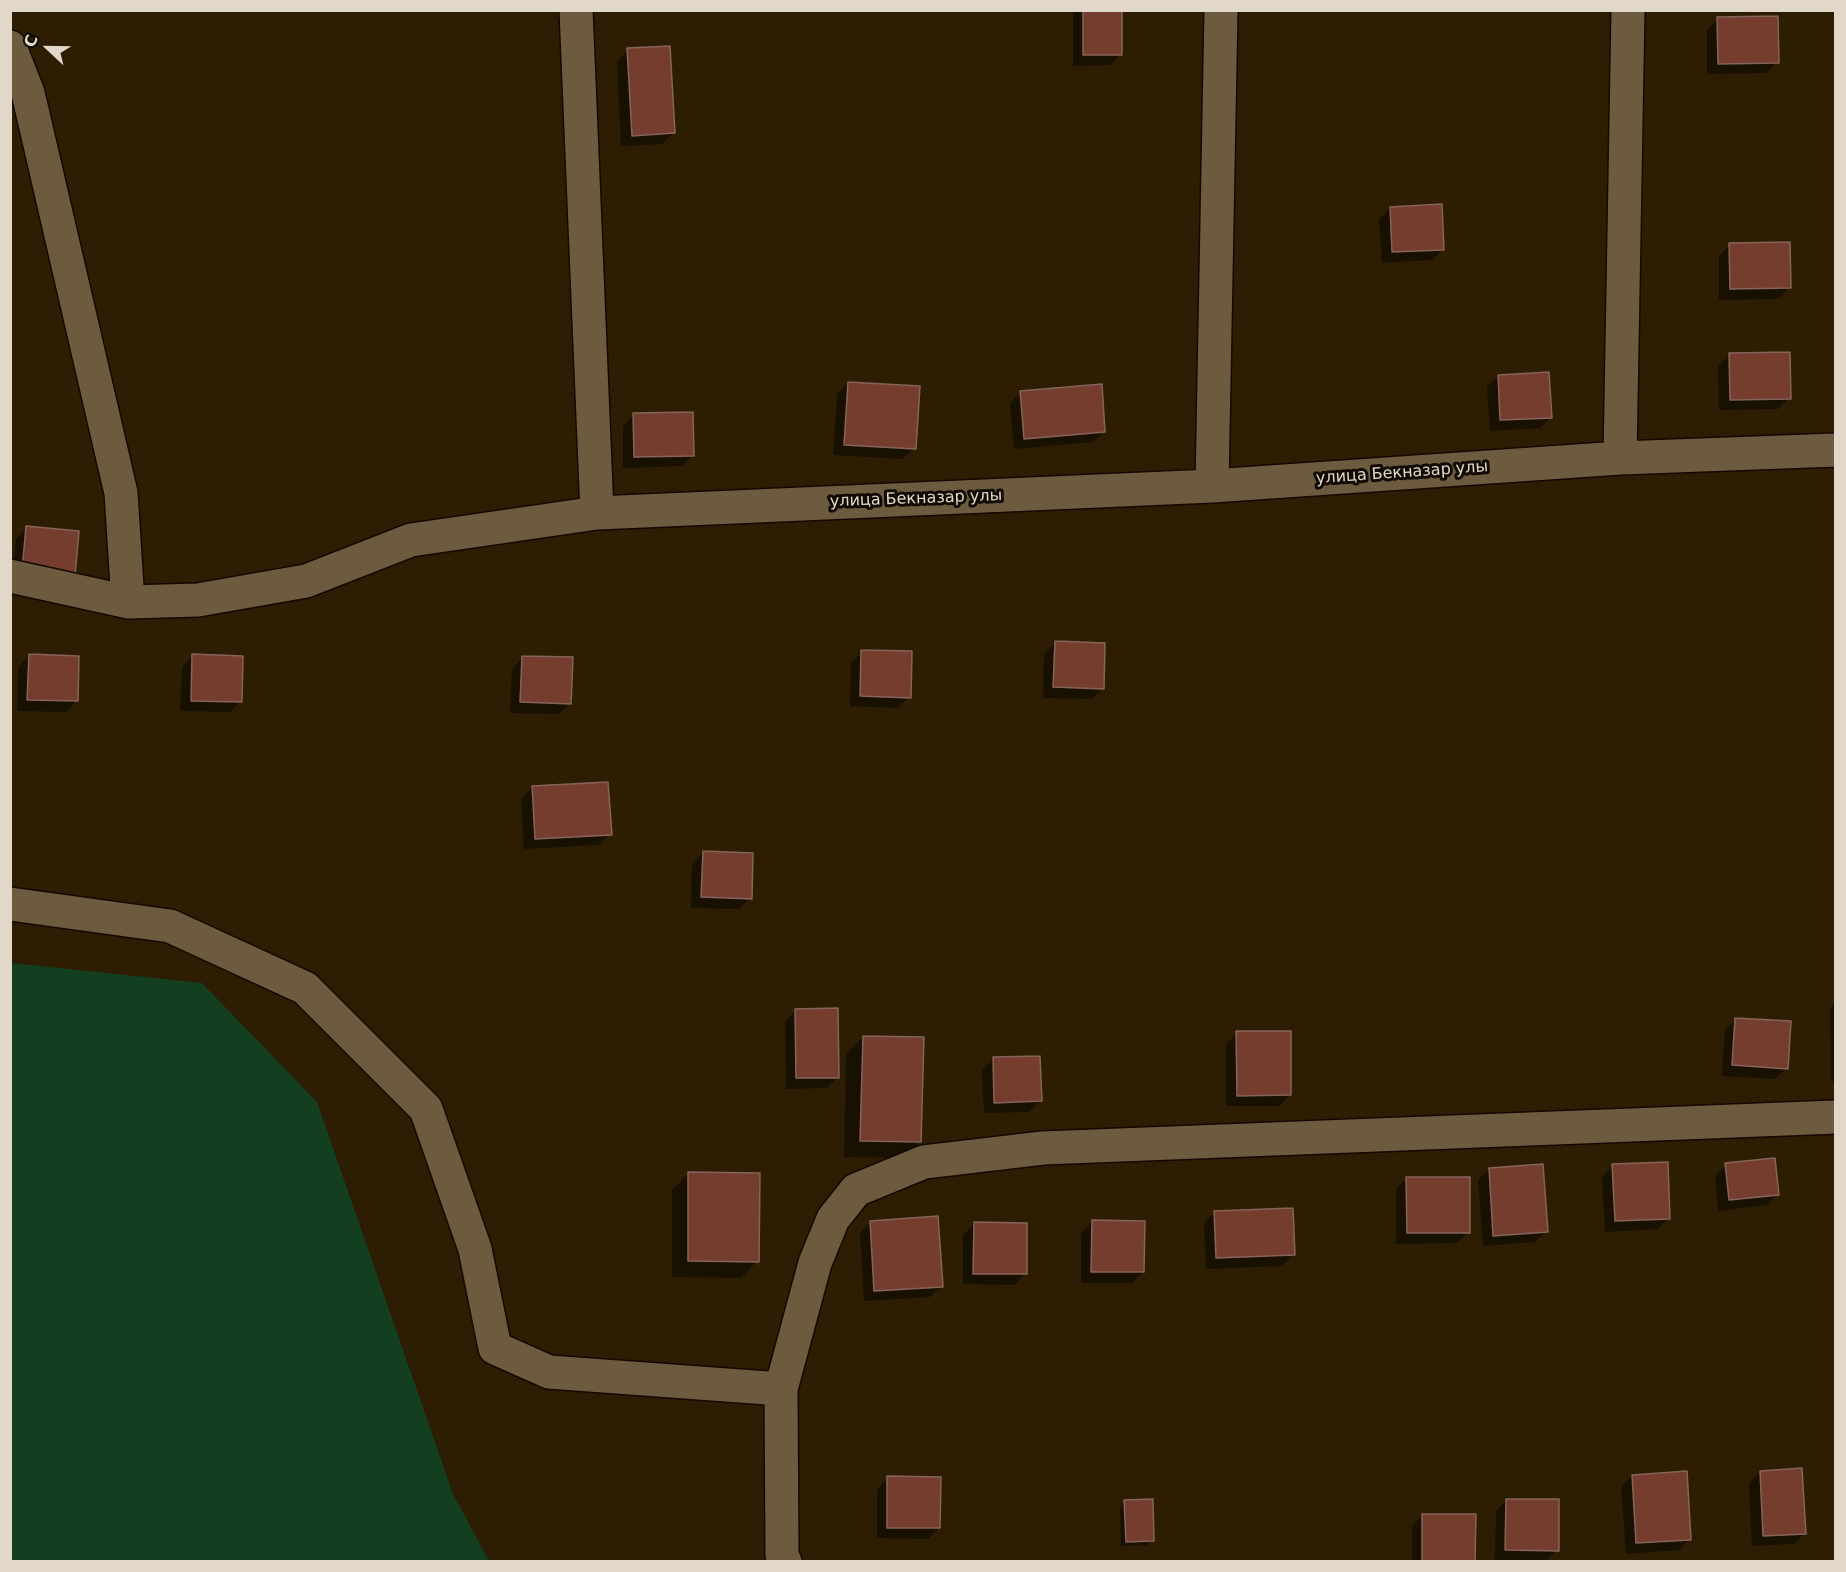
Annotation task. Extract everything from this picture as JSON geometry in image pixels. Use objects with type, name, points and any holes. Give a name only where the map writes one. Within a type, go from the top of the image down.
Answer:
[{"type":"street","points":[[576,10],[597,513]]},
{"type":"street","points":[[1212,486],[1221,10]]},
{"type":"street","points":[[1620,458],[1628,10]]},
{"type":"street","points":[[10,46],[28,93],[121,493],[128,602]]},
{"type":"street","name":"улица Бекназар улы","points":[[10,576],[128,602],[198,600],[306,581],[411,540],[597,513],[1212,486],[1620,458],[1836,450]]},
{"type":"street","points":[[10,904],[171,926],[305,988],[426,1110],[475,1250],[495,1348],[549,1372],[781,1389]]},
{"type":"street","points":[[785,1562],[782,1555],[781,1389],[815,1263],[833,1219],[856,1190],[924,1162],[1043,1148],[1836,1117]]},
{"type":"green space","points":[[11,963],[202,983],[317,1102],[453,1494],[489,1561],[11,1561]]},
{"type":"building","points":[[1083,10],[1122,10],[1122,55],[1083,55]]},
{"type":"building","points":[[1778,16],[1779,63],[1718,64],[1717,17]]},
{"type":"building","points":[[670,46],[675,133],[632,136],[627,48]]},
{"type":"building","points":[[1442,204],[1444,250],[1392,252],[1390,207]]},
{"type":"building","points":[[1790,242],[1791,288],[1730,289],[1729,243]]},
{"type":"building","points":[[1790,352],[1791,399],[1730,400],[1729,353]]},
{"type":"building","points":[[1549,372],[1552,418],[1500,420],[1498,375]]},
{"type":"building","points":[[848,382],[920,386],[916,449],[844,445]]},
{"type":"building","points":[[1102,384],[1105,432],[1024,439],[1020,391]]},
{"type":"building","points":[[693,412],[694,456],[634,457],[633,413]]},
{"type":"building","points":[[26,526],[79,531],[75,576],[22,571]]},
{"type":"building","points":[[1055,641],[1105,643],[1104,689],[1053,687]]},
{"type":"building","points":[[861,650],[912,651],[911,698],[860,696]]},
{"type":"building","points":[[29,654],[79,656],[78,701],[27,700]]},
{"type":"building","points":[[192,654],[243,656],[242,702],[191,701]]},
{"type":"building","points":[[522,656],[573,657],[571,704],[520,702]]},
{"type":"building","points":[[608,782],[612,835],[535,839],[532,786]]},
{"type":"building","points":[[703,851],[753,853],[752,899],[701,897]]},
{"type":"building","points":[[838,1008],[839,1078],[796,1078],[795,1009]]},
{"type":"building","points":[[1735,1018],[1791,1021],[1788,1069],[1732,1065]]},
{"type":"building","points":[[1236,1031],[1291,1031],[1291,1095],[1237,1096]]},
{"type":"building","points":[[863,1036],[924,1037],[921,1142],[860,1141]]},
{"type":"building","points":[[1040,1056],[1042,1101],[994,1103],[993,1057]]},
{"type":"building","points":[[1775,1158],[1779,1195],[1729,1200],[1725,1163]]},
{"type":"building","points":[[1668,1162],[1670,1219],[1615,1221],[1612,1164]]},
{"type":"building","points":[[1543,1164],[1548,1232],[1493,1236],[1489,1168]]},
{"type":"building","points":[[688,1172],[760,1173],[759,1262],[688,1261]]},
{"type":"building","points":[[1406,1177],[1470,1177],[1470,1233],[1407,1233]]},
{"type":"building","points":[[1293,1208],[1295,1255],[1216,1258],[1214,1211]]},
{"type":"building","points":[[938,1216],[943,1287],[874,1291],[870,1221]]},
{"type":"building","points":[[1092,1220],[1145,1221],[1144,1272],[1091,1272]]},
{"type":"building","points":[[974,1222],[1027,1223],[1027,1274],[973,1274]]},
{"type":"building","points":[[1802,1468],[1806,1534],[1763,1536],[1760,1471]]},
{"type":"building","points":[[1687,1471],[1691,1540],[1636,1543],[1632,1475]]},
{"type":"building","points":[[887,1476],[941,1477],[940,1528],[887,1528]]},
{"type":"building","points":[[1153,1499],[1154,1541],[1126,1542],[1124,1500]]},
{"type":"building","points":[[1506,1499],[1559,1499],[1559,1551],[1505,1550]]},
{"type":"building","points":[[1422,1514],[1476,1514],[1475,1562],[1422,1562]]}]
